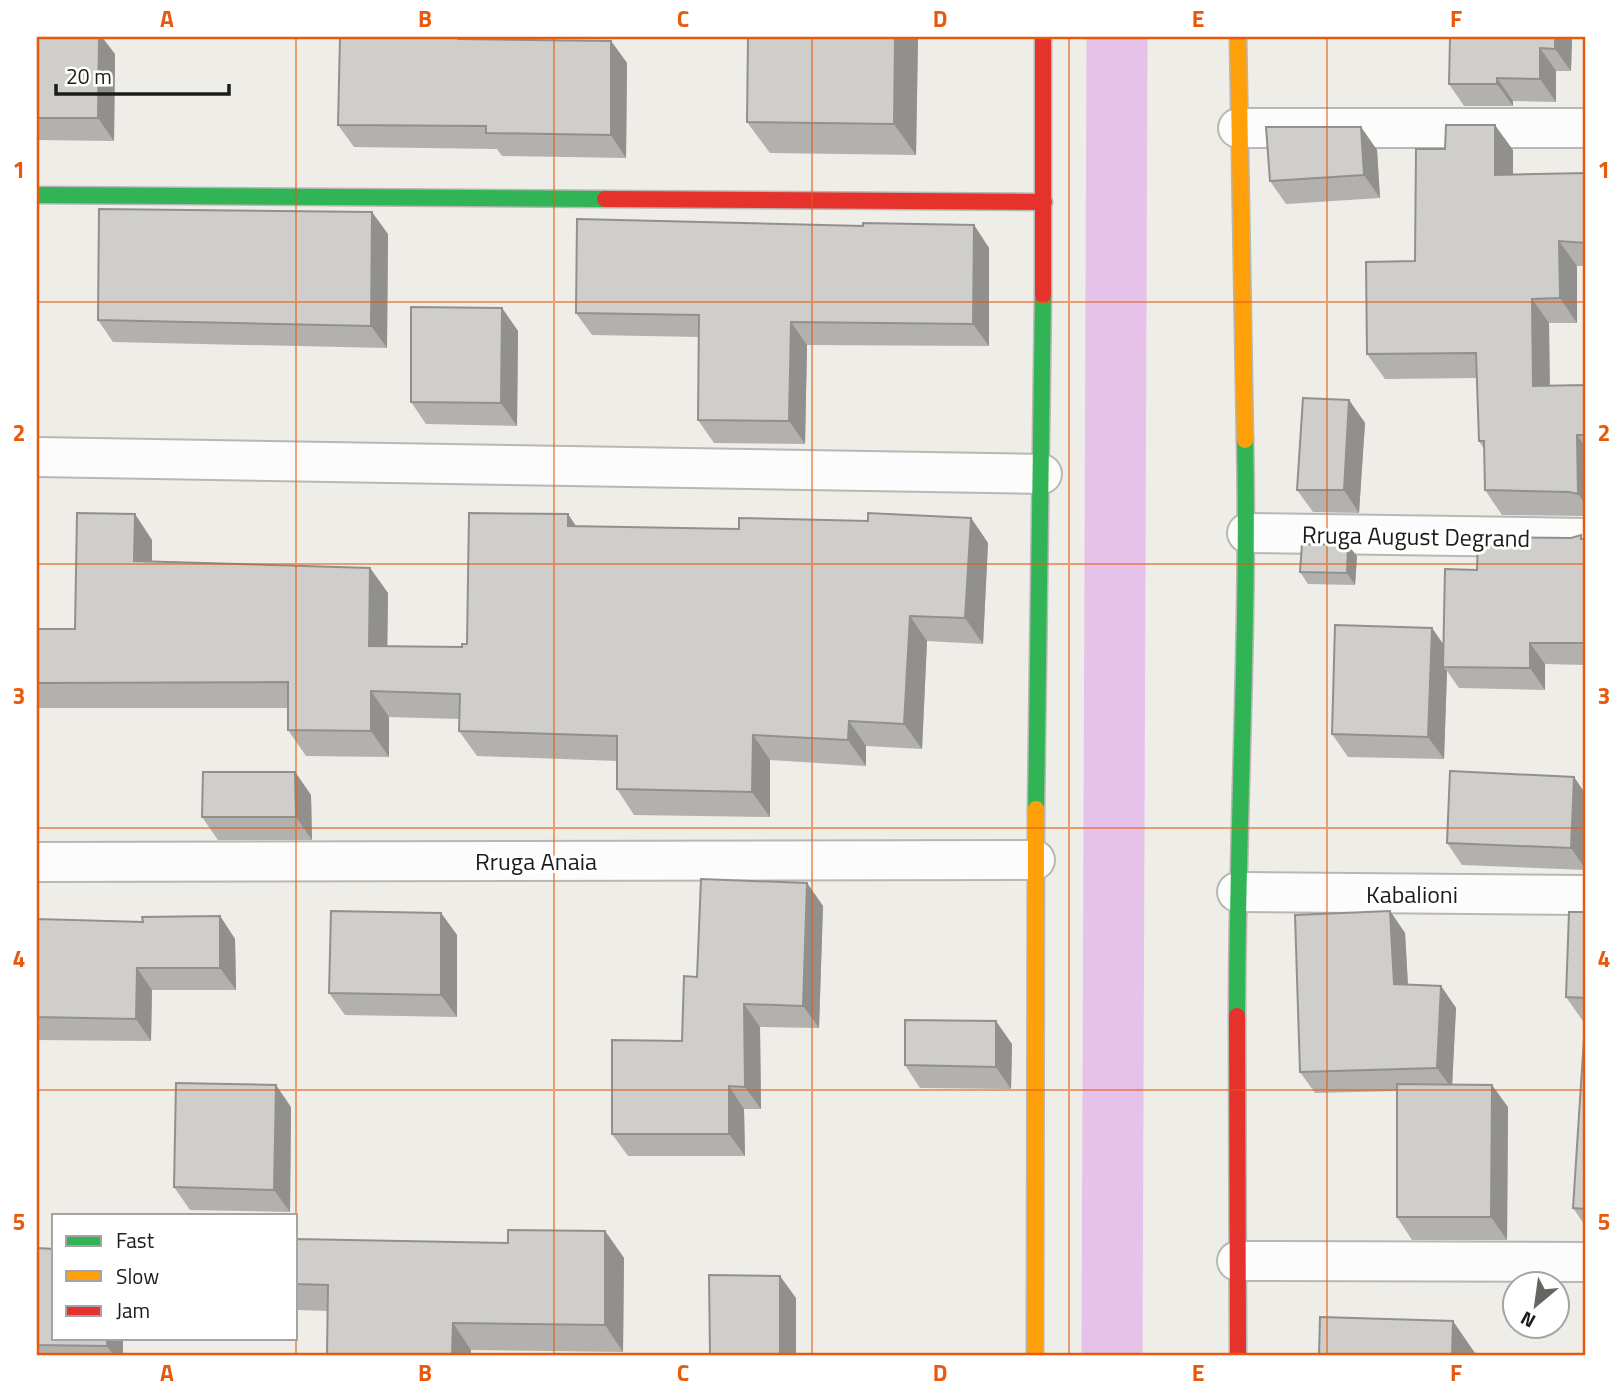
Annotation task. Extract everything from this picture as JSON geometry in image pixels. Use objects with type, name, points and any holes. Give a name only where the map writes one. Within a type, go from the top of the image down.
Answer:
[{"type":"street","points":[[1035,1355],[1035,859],[1042,474],[1043,37]]},
{"type":"street","points":[[1238,37],[1247,533],[1237,892],[1238,1355]]},
{"type":"street","points":[[1238,128],[1586,128]]},
{"type":"street","points":[[37,195],[1044,202]]},
{"type":"street","points":[[37,457],[1042,474]]},
{"type":"street","name":"Rruga August Degrand","points":[[1247,533],[1586,538]]},
{"type":"street","name":"Rruga Anaia","points":[[37,862],[1035,859]]},
{"type":"street","name":"Kabalioni","points":[[1237,892],[1586,895]]},
{"type":"street","points":[[1237,1261],[1586,1262]]},
{"type":"building","points":[[37,37],[99,37],[98,118],[37,118]]},
{"type":"building","points":[[340,37],[611,41],[611,135],[486,133],[486,126],[338,125]]},
{"type":"building","points":[[748,37],[895,37],[894,124],[747,122]]},
{"type":"building","points":[[1450,37],[1555,37],[1555,49],[1540,48],[1540,79],[1497,78],[1497,84],[1449,84]]},
{"type":"building","points":[[1446,125],[1495,125],[1495,175],[1586,173],[1586,243],[1559,241],[1560,298],[1532,299],[1533,386],[1586,385],[1586,435],[1577,435],[1578,494],[1485,490],[1484,441],[1479,441],[1476,353],[1367,354],[1366,262],[1415,261],[1416,149],[1445,149]]},
{"type":"building","points":[[1266,127],[1361,127],[1364,175],[1270,181]]},
{"type":"building","points":[[99,209],[372,212],[371,326],[98,320]]},
{"type":"building","points":[[577,219],[863,226],[863,223],[974,225],[973,324],[791,322],[789,421],[698,420],[699,315],[576,313]]},
{"type":"building","points":[[411,307],[502,308],[501,403],[411,402]]},
{"type":"building","points":[[1303,398],[1349,400],[1344,490],[1297,490]]},
{"type":"building","points":[[77,513],[135,514],[134,561],[370,568],[369,646],[462,647],[462,644],[467,644],[469,513],[568,514],[568,526],[739,529],[739,518],[868,521],[868,513],[971,518],[965,618],[910,616],[904,724],[849,721],[848,740],[753,735],[752,792],[617,789],[617,736],[459,731],[460,694],[371,691],[371,731],[288,730],[288,682],[37,683],[37,629],[75,629]]},
{"type":"building","points":[[1581,535],[1581,539],[1586,539],[1586,643],[1530,643],[1530,668],[1443,667],[1445,569],[1477,570],[1478,539],[1571,538]]},
{"type":"building","points":[[1302,544],[1348,545],[1347,573],[1300,572]]},
{"type":"building","points":[[1335,625],[1432,628],[1428,737],[1332,734]]},
{"type":"building","points":[[1450,771],[1574,777],[1571,848],[1447,843]]},
{"type":"building","points":[[203,772],[295,772],[296,817],[202,817]]},
{"type":"building","points":[[701,879],[807,883],[803,1006],[744,1004],[745,1087],[729,1086],[729,1134],[612,1134],[612,1040],[682,1041],[684,976],[697,977]]},
{"type":"building","points":[[331,911],[441,913],[441,995],[329,993]]},
{"type":"building","points":[[1390,911],[1394,984],[1441,986],[1437,1068],[1300,1072],[1295,915]]},
{"type":"building","points":[[1569,912],[1586,912],[1586,998],[1566,997]]},
{"type":"building","points":[[220,916],[220,968],[137,968],[136,1019],[37,1017],[37,919],[143,922],[142,917]]},
{"type":"building","points":[[1586,1007],[1586,1209],[1573,1208]]},
{"type":"building","points":[[905,1020],[996,1021],[996,1067],[905,1065]]},
{"type":"building","points":[[176,1083],[276,1085],[274,1190],[174,1187]]},
{"type":"building","points":[[1397,1084],[1492,1085],[1491,1217],[1397,1217]]},
{"type":"building","points":[[508,1230],[605,1231],[605,1325],[453,1323],[452,1355],[327,1355],[328,1285],[298,1284],[298,1239],[508,1243]]},
{"type":"building","points":[[37,1248],[52,1249],[52,1340],[107,1340],[107,1346],[37,1345]]},
{"type":"building","points":[[709,1275],[780,1276],[780,1355],[710,1355]]},
{"type":"building","points":[[1320,1317],[1453,1321],[1452,1355],[1319,1355]]},
{"type":"waterway","points":[[1112,1355],[1117,37]]},
{"type":"traffic: fast","points":[[37,195],[605,199]]},
{"type":"traffic: fast","points":[[1036,809],[1043,295]]},
{"type":"traffic: fast","points":[[1237,1016],[1245,440]]},
{"type":"traffic: slow","points":[[1238,37],[1245,440]]},
{"type":"traffic: slow","points":[[1035,1355],[1036,809]]},
{"type":"traffic: jam","points":[[1043,37],[1043,295]]},
{"type":"traffic: jam","points":[[605,199],[1044,202]]},
{"type":"traffic: jam","points":[[1237,1016],[1238,1355]]}]
